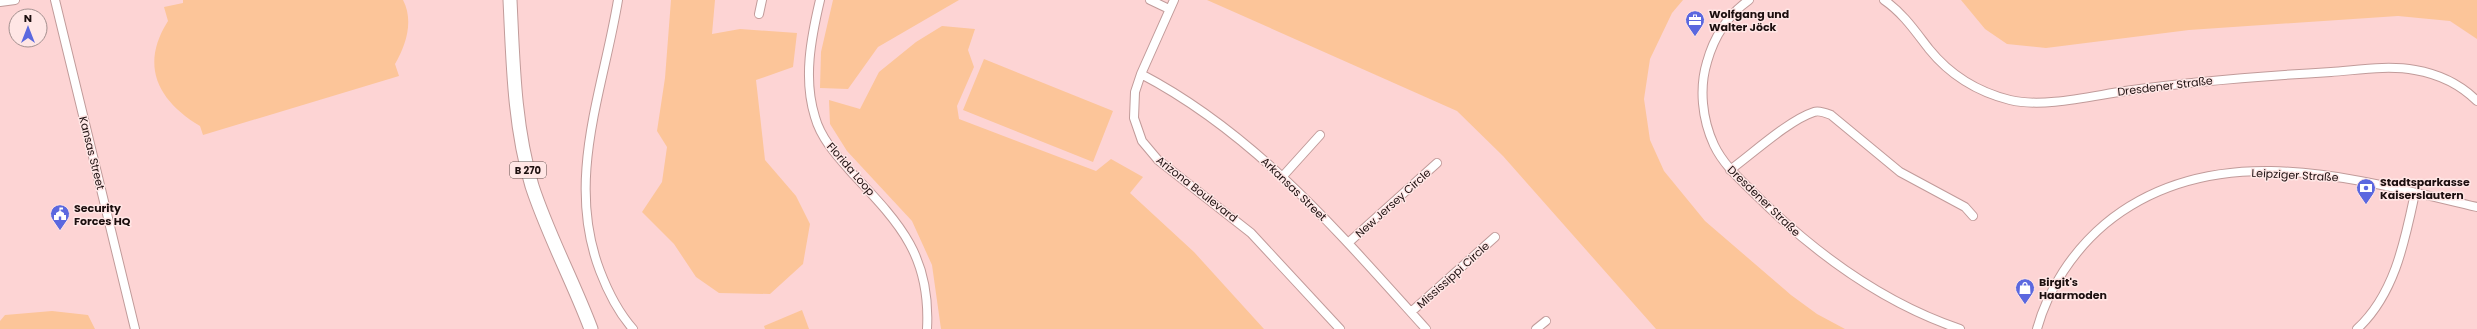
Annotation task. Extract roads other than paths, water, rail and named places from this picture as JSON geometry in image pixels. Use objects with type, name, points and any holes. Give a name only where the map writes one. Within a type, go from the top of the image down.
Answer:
[{"type":"main road","name":"B 270","points":[[510,0],[516,94],[525,156],[540,208],[591,329]]},
{"type":"street","points":[[0,2],[15,0]]},
{"type":"street","name":"Kansas Street","points":[[55,0],[135,329]]},
{"type":"street","points":[[618,0],[589,133],[584,184],[589,238],[596,262],[616,306],[632,329]]},
{"type":"street","points":[[759,14],[762,0]]},
{"type":"street","name":"Florida Loop","points":[[820,0],[810,56],[810,99],[815,117],[821,132],[831,147],[893,218],[908,240],[923,276],[927,304],[926,329]]},
{"type":"street","points":[[1150,0],[1169,9]]},
{"type":"street","name":"Arizona Boulevard","points":[[1174,0],[1141,74],[1135,92],[1134,118],[1146,147],[1158,160],[1252,233],[1340,329]]},
{"type":"street","name":"Dresdener Straße","points":[[1748,0],[1731,15],[1723,27],[1708,57],[1702,84],[1704,114],[1708,130],[1717,151],[1730,170],[1790,228],[1825,256],[1895,301],[1938,325],[1960,329]]},
{"type":"street","name":"Dresdener Straße","points":[[1884,0],[1894,7],[1931,51],[1962,80],[1978,89],[2012,100],[2066,99],[2233,77],[2383,69],[2413,69],[2440,76],[2468,92],[2477,101]]},
{"type":"street","name":"Arkansas Street","points":[[1141,74],[1193,106],[1283,176],[1348,243],[1426,329]]},
{"type":"street","points":[[1730,170],[1800,118],[1815,111],[1823,112],[1831,115],[1900,172],[1965,207],[1972,216]]},
{"type":"street","points":[[1283,176],[1320,135]]},
{"type":"street","name":"New Jersey Circle","points":[[1348,243],[1437,163]]},
{"type":"street","name":"Leipziger Straße","points":[[2037,329],[2050,293],[2091,236],[2131,206],[2159,190],[2200,177],[2236,172],[2271,171],[2340,177],[2477,207]]},
{"type":"street","points":[[2357,329],[2380,300],[2394,274],[2404,246],[2415,193]]},
{"type":"street","name":"Mississippi Circle","points":[[1411,312],[1496,237]]},
{"type":"street","points":[[1536,329],[1546,320]]},
{"type":"place","name":"Wolfgang und Walter Jöck","points":[[1695,37]]},
{"type":"place","name":"Stadtsparkasse Kaiserslautern","points":[[2366,205]]},
{"type":"place","name":"Security Forces HQ","points":[[60,231]]},
{"type":"place","name":"Birgit's Haarmoden","points":[[2025,305]]}]
